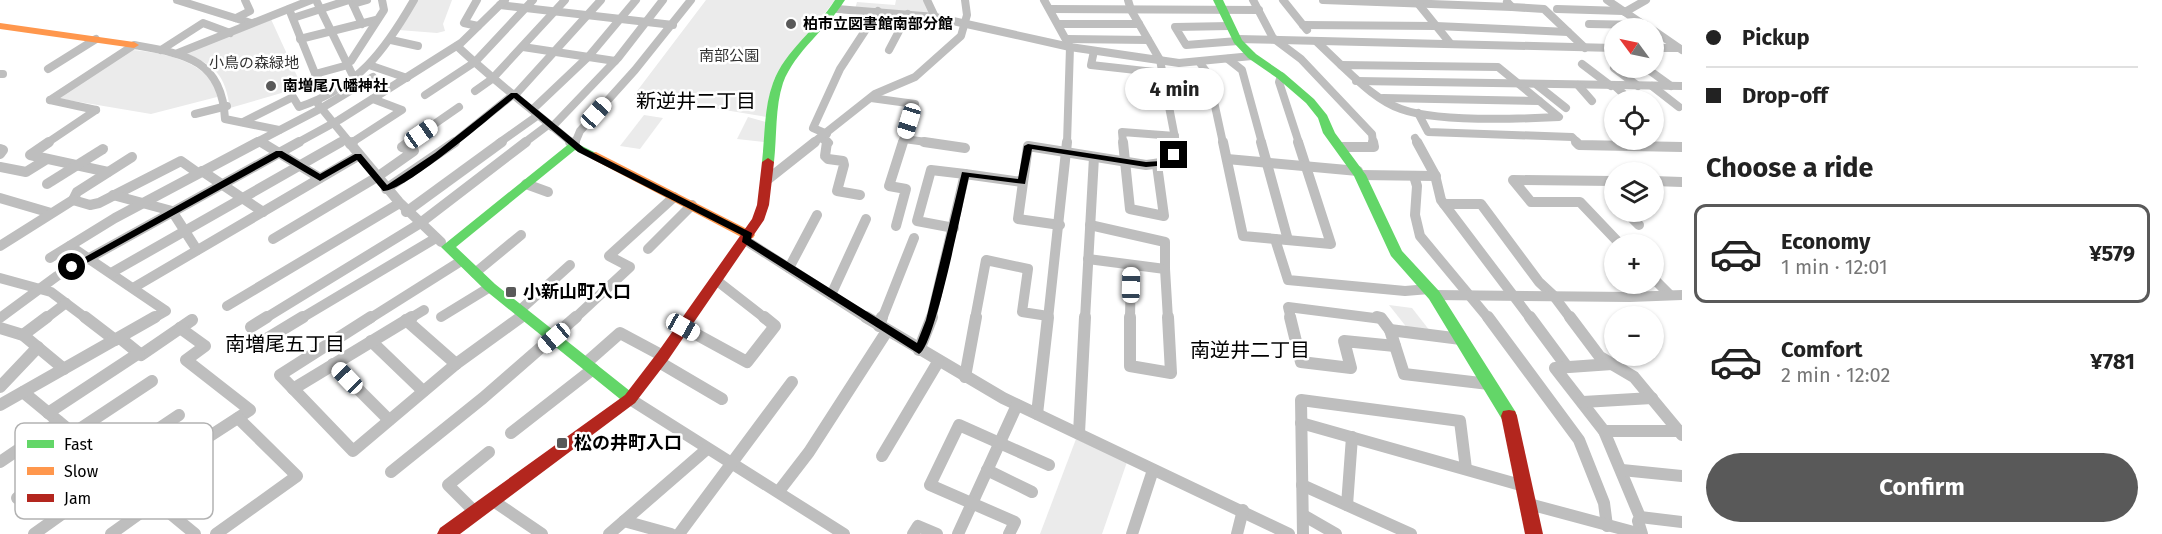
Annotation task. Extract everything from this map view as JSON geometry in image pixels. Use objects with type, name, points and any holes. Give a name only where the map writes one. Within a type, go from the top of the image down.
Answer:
[{"type":"street","points":[[236,18],[250,11],[245,0]]},
{"type":"street","points":[[279,0],[293,18],[315,74],[330,92]]},
{"type":"street","points":[[178,53],[311,0]]},
{"type":"street","points":[[316,0],[354,78]]},
{"type":"street","points":[[293,18],[351,1],[367,0]]},
{"type":"street","points":[[315,74],[351,61],[384,10],[382,0]]},
{"type":"street","points":[[243,122],[292,97],[298,107],[319,105],[330,92],[354,78],[384,51],[414,0]]},
{"type":"street","points":[[477,0],[464,24],[478,26]]},
{"type":"street","points":[[425,95],[475,62],[533,0]]},
{"type":"street","points":[[475,91],[492,80],[565,0]]},
{"type":"street","points":[[386,189],[406,178],[514,95],[601,0]]},
{"type":"street","points":[[227,306],[402,208],[535,113],[589,56],[636,0]]},
{"type":"street","points":[[251,327],[419,224],[550,126],[615,61],[663,0]]},
{"type":"street","points":[[448,248],[574,145],[580,131],[673,25],[691,0]]},
{"type":"street","points":[[927,0],[935,17]]},
{"type":"street","points":[[766,180],[882,90],[915,77],[961,36],[965,24],[965,0]]},
{"type":"street","points":[[1037,414],[1067,152],[1069,43],[1044,0]]},
{"type":"street","points":[[1060,225],[1018,219],[1028,146],[1157,165],[1164,163],[1174,155],[1175,136],[1160,60],[1131,10],[1128,0]]},
{"type":"street","points":[[1253,0],[1273,38],[1301,59],[1372,134],[1374,147],[1340,147]]},
{"type":"street","points":[[1283,0],[1316,41],[1340,65],[1356,81],[1400,110],[1459,115],[1559,117],[1498,67],[1340,65]]},
{"type":"street","points":[[1323,0],[1417,2],[1544,9],[1585,48]]},
{"type":"street","points":[[1505,0],[1512,7]]},
{"type":"street","points":[[1607,0],[1633,18]]},
{"type":"street","points":[[1557,9],[1624,12],[1646,0]]},
{"type":"street","points":[[184,1],[252,23]]},
{"type":"street","points":[[351,1],[362,24]]},
{"type":"street","points":[[1417,2],[1449,44]]},
{"type":"street","points":[[0,318],[37,288],[333,123],[407,78],[458,45],[502,3],[526,8],[673,25]]},
{"type":"street","points":[[446,534],[630,399],[661,359],[747,237],[764,205],[775,98],[781,77],[792,59],[838,4],[935,17],[1069,43],[1094,51],[1179,63],[1200,63],[1252,56]]},
{"type":"street","points":[[1050,9],[1131,10],[1220,4],[1259,10]]},
{"type":"street","points":[[1220,4],[1235,35],[1252,56],[1281,76],[1310,101],[1323,117],[1329,133],[1359,173],[1376,205],[1389,241],[1431,292],[1510,417],[1534,534]]},
{"type":"street","points":[[472,10],[492,12]]},
{"type":"street","points":[[860,195],[837,191],[843,161],[828,159],[825,156],[829,143],[813,128],[840,69],[878,11]]},
{"type":"street","points":[[889,50],[908,14]]},
{"type":"street","points":[[300,39],[376,20]]},
{"type":"street","points":[[161,50],[203,23],[230,33]]},
{"type":"street","points":[[1059,24],[1139,24]]},
{"type":"street","points":[[1589,24],[1604,25]]},
{"type":"street","points":[[1303,25],[1436,26],[1568,32]]},
{"type":"street","points":[[0,26],[178,53],[193,60],[220,81],[227,106],[225,119],[279,130]]},
{"type":"street","points":[[1235,35],[1186,45],[1174,27],[1235,35],[1316,41],[1604,48]]},
{"type":"street","points":[[1664,38],[1680,49]]},
{"type":"street","points":[[48,69],[96,39]]},
{"type":"street","points":[[391,40],[418,46]]},
{"type":"street","points":[[445,40],[458,45],[492,80],[514,95],[574,145],[692,205],[747,237],[789,268],[938,362],[1017,405],[1243,510],[1289,534]]},
{"type":"street","points":[[1069,43],[1149,40]]},
{"type":"street","points":[[108,172],[30,155],[96,110],[50,100],[134,45]]},
{"type":"street","points":[[523,47],[557,50],[615,61]]},
{"type":"street","points":[[1664,48],[1680,49]]},
{"type":"street","points":[[1094,51],[1091,65],[1163,73]]},
{"type":"street","points":[[1228,59],[1242,70],[1288,240]]},
{"type":"street","points":[[1200,63],[1208,74],[1243,236],[1331,244],[1279,82],[1281,76]]},
{"type":"street","points":[[1582,64],[1618,90]]},
{"type":"street","points":[[369,65],[407,78]]},
{"type":"street","points":[[50,258],[141,204],[373,77]]},
{"type":"street","points":[[1628,78],[1638,86]]},
{"type":"street","points":[[1660,78],[1671,86]]},
{"type":"street","points":[[1356,81],[1682,86]]},
{"type":"street","points":[[1437,83],[1450,99],[1467,134]]},
{"type":"street","points":[[1537,85],[1566,108]]},
{"type":"street","points":[[1578,85],[1592,101]]},
{"type":"street","points":[[1651,86],[1679,107]]},
{"type":"street","points":[[871,98],[915,104],[888,186],[906,189],[896,226]]},
{"type":"street","points":[[1382,98],[1539,101]]},
{"type":"street","points":[[111,273],[299,165],[348,142],[402,110],[373,99]]},
{"type":"street","points":[[319,105],[402,208],[490,287],[630,399],[844,534]]},
{"type":"street","points":[[195,114],[227,106]]},
{"type":"street","points":[[273,239],[377,177],[414,151],[402,147],[459,107]]},
{"type":"street","points":[[1418,113],[1428,132],[1572,137],[1579,145],[1682,147]]},
{"type":"street","points":[[1157,165],[1164,216],[1130,209],[1127,162],[1122,132],[1175,136]]},
{"type":"street","points":[[1415,138],[1436,176],[1444,204],[1568,367]]},
{"type":"street","points":[[904,139],[965,148]]},
{"type":"street","points":[[259,141],[320,178]]},
{"type":"street","points":[[0,149],[3,150],[0,154]]},
{"type":"street","points":[[47,184],[103,149]]},
{"type":"street","points":[[133,288],[358,156]]},
{"type":"street","points":[[3,242],[73,200],[77,192],[132,157]]},
{"type":"street","points":[[1078,433],[1094,157]]},
{"type":"street","points":[[0,167],[26,172],[47,159]]},
{"type":"street","points":[[1227,159],[1359,173],[1436,176]]},
{"type":"street","points":[[73,200],[90,205],[181,161],[263,212]]},
{"type":"street","points":[[954,228],[917,221],[931,170],[1022,182]]},
{"type":"street","points":[[919,350],[931,320],[965,174]]},
{"type":"street","points":[[1414,176],[1417,186],[1415,215],[1420,236],[1470,294],[1579,440],[1604,502],[1607,526]]},
{"type":"street","points":[[1604,181],[1513,180],[1531,202],[1580,202],[1610,234]]},
{"type":"street","points":[[1664,181],[1682,182]]},
{"type":"street","points":[[526,184],[548,192]]},
{"type":"street","points":[[113,195],[172,211],[197,250]]},
{"type":"street","points":[[391,472],[451,427],[554,338],[630,267],[609,256],[674,197]]},
{"type":"street","points":[[0,198],[51,213]]},
{"type":"street","points":[[1444,204],[1481,204],[1539,282],[1553,295],[1604,359]]},
{"type":"street","points":[[648,249],[692,205]]},
{"type":"street","points":[[789,268],[816,215]]},
{"type":"street","points":[[831,295],[866,219]]},
{"type":"street","points":[[1636,222],[1639,225]]},
{"type":"street","points":[[1090,225],[1164,242],[1172,373],[1130,366],[1131,265]]},
{"type":"street","points":[[475,273],[521,235]]},
{"type":"street","points":[[260,343],[436,238]]},
{"type":"street","points":[[779,491],[810,452],[883,328],[914,238]]},
{"type":"street","points":[[1275,239],[1288,280],[1405,291],[1470,294],[1630,297],[1682,295]]},
{"type":"street","points":[[0,405],[166,311],[70,246]]},
{"type":"street","points":[[1088,259],[1165,269]]},
{"type":"street","points":[[965,377],[986,260],[1028,269],[1022,312],[1048,316]]},
{"type":"street","points":[[461,261],[280,375],[353,451],[456,364],[522,313],[570,266]]},
{"type":"street","points":[[683,327],[747,362],[775,326],[716,280]]},
{"type":"street","points":[[2,281],[51,292],[141,355],[192,320]]},
{"type":"street","points":[[441,317],[490,287]]},
{"type":"street","points":[[1664,289],[1670,295]]},
{"type":"street","points":[[23,334],[66,303]]},
{"type":"street","points":[[1395,346],[1344,341],[1351,368],[1302,362],[1288,307],[1381,318],[1390,330],[1404,374],[1489,384]]},
{"type":"street","points":[[293,388],[424,310]]},
{"type":"street","points":[[406,320],[456,364]]},
{"type":"street","points":[[0,328],[23,334],[64,369]]},
{"type":"street","points":[[180,328],[205,346],[186,360],[250,410],[213,434]]},
{"type":"street","points":[[1390,330],[1461,339]]},
{"type":"street","points":[[511,433],[590,366],[620,333],[722,399]]},
{"type":"street","points":[[371,341],[423,391]]},
{"type":"street","points":[[0,387],[38,347]]},
{"type":"street","points":[[48,413],[139,353]]},
{"type":"street","points":[[882,456],[938,362]]},
{"type":"street","points":[[333,364],[389,420]]},
{"type":"street","points":[[1529,504],[1642,534],[1638,521],[1640,518],[1604,431],[1555,368],[1604,365]]},
{"type":"street","points":[[1615,366],[1634,377],[1680,433]]},
{"type":"street","points":[[89,423],[152,381]]},
{"type":"street","points":[[679,534],[734,464],[792,382]]},
{"type":"street","points":[[23,392],[59,422]]},
{"type":"street","points":[[1583,402],[1652,398]]},
{"type":"street","points":[[1303,534],[1301,400],[1460,421],[1466,469]]},
{"type":"street","points":[[958,534],[1017,405]]},
{"type":"street","points":[[167,423],[179,415]]},
{"type":"street","points":[[216,534],[297,476],[238,418]]},
{"type":"street","points":[[1301,423],[1524,486]]},
{"type":"street","points":[[1009,534],[1015,522],[930,485],[959,425],[1049,465]]},
{"type":"street","points":[[1604,431],[1680,433]]},
{"type":"street","points":[[1347,505],[1352,437]]},
{"type":"street","points":[[609,534],[707,449]]},
{"type":"street","points":[[0,462],[15,452]]},
{"type":"street","points":[[475,512],[448,485],[489,452]]},
{"type":"street","points":[[987,470],[1032,492]]},
{"type":"street","points":[[1132,534],[1153,470]]},
{"type":"street","points":[[1622,470],[1682,476]]},
{"type":"street","points":[[1302,485],[1411,534]]},
{"type":"street","points":[[492,500],[542,534]]},
{"type":"street","points":[[1237,534],[1243,510]]},
{"type":"street","points":[[1303,515],[1336,534]]},
{"type":"street","points":[[1640,518],[1682,522]]},
{"type":"street","points":[[34,534],[55,519]]},
{"type":"street","points":[[111,534],[132,519]]},
{"type":"street","points":[[177,519],[192,533]]},
{"type":"street","points":[[624,521],[671,534]]},
{"type":"street","points":[[913,534],[918,526],[937,534]]},
{"type":"green space","points":[[417,0],[452,0],[443,24],[445,31],[437,33],[399,30]]},
{"type":"green space","name":"南部公園","points":[[706,0],[835,0],[775,77],[767,117],[634,95]]},
{"type":"green space","points":[[896,0],[924,0],[932,16],[855,9],[857,2],[895,5]]},
{"type":"green space","name":"小鳥の森緑地","points":[[270,17],[302,87],[230,108],[225,87],[217,73],[204,62],[185,53]]},
{"type":"green space","points":[[132,50],[156,53],[190,64],[209,77],[217,87],[217,97],[151,114],[56,98]]},
{"type":"green space","points":[[644,115],[663,118],[640,149],[620,146]]},
{"type":"green space","points":[[748,117],[766,122],[764,142],[737,139]]},
{"type":"green space","points":[[1389,305],[1412,308],[1430,331],[1408,329]]},
{"type":"green space","points":[[1076,439],[1127,462],[1102,534],[1040,534]]},
{"type":"traffic: fast","points":[[768,162],[776,90],[783,71],[840,0]]},
{"type":"traffic: fast","points":[[1218,0],[1238,41],[1252,56],[1281,76],[1310,101],[1323,117],[1329,133],[1360,175],[1396,253],[1434,295],[1509,416]]},
{"type":"traffic: fast","points":[[596,156],[574,145],[448,247],[490,287],[630,399]]},
{"type":"traffic: slow","points":[[0,26],[134,45]]},
{"type":"traffic: slow","points":[[596,156],[748,235]]},
{"type":"traffic: jam","points":[[446,534],[630,399],[663,356],[758,220],[763,205],[768,162]]},
{"type":"traffic: jam","points":[[1509,416],[1534,534]]},
{"type":"place","name":"柏市立図書館南部分館","points":[[791,24]]},
{"type":"place","name":"南増尾八幡神社","points":[[271,86]]},
{"type":"place","name":"小新山町入口","points":[[511,292]]},
{"type":"place","name":"松の井町入口","points":[[562,443]]},
{"type":"district","name":"新逆井二丁目","points":[[696,101]]},
{"type":"district","name":"南増尾五丁目","points":[[285,344]]},
{"type":"district","name":"南逆井二丁目","points":[[1250,350]]},
{"type":"route","points":[[72,267],[279,153],[320,178],[358,156],[386,189],[438,155],[514,94],[537,116],[581,150],[748,235],[745,240],[919,350],[931,320],[965,174],[1022,182],[1028,146],[1146,165],[1164,163],[1174,155]]}]
